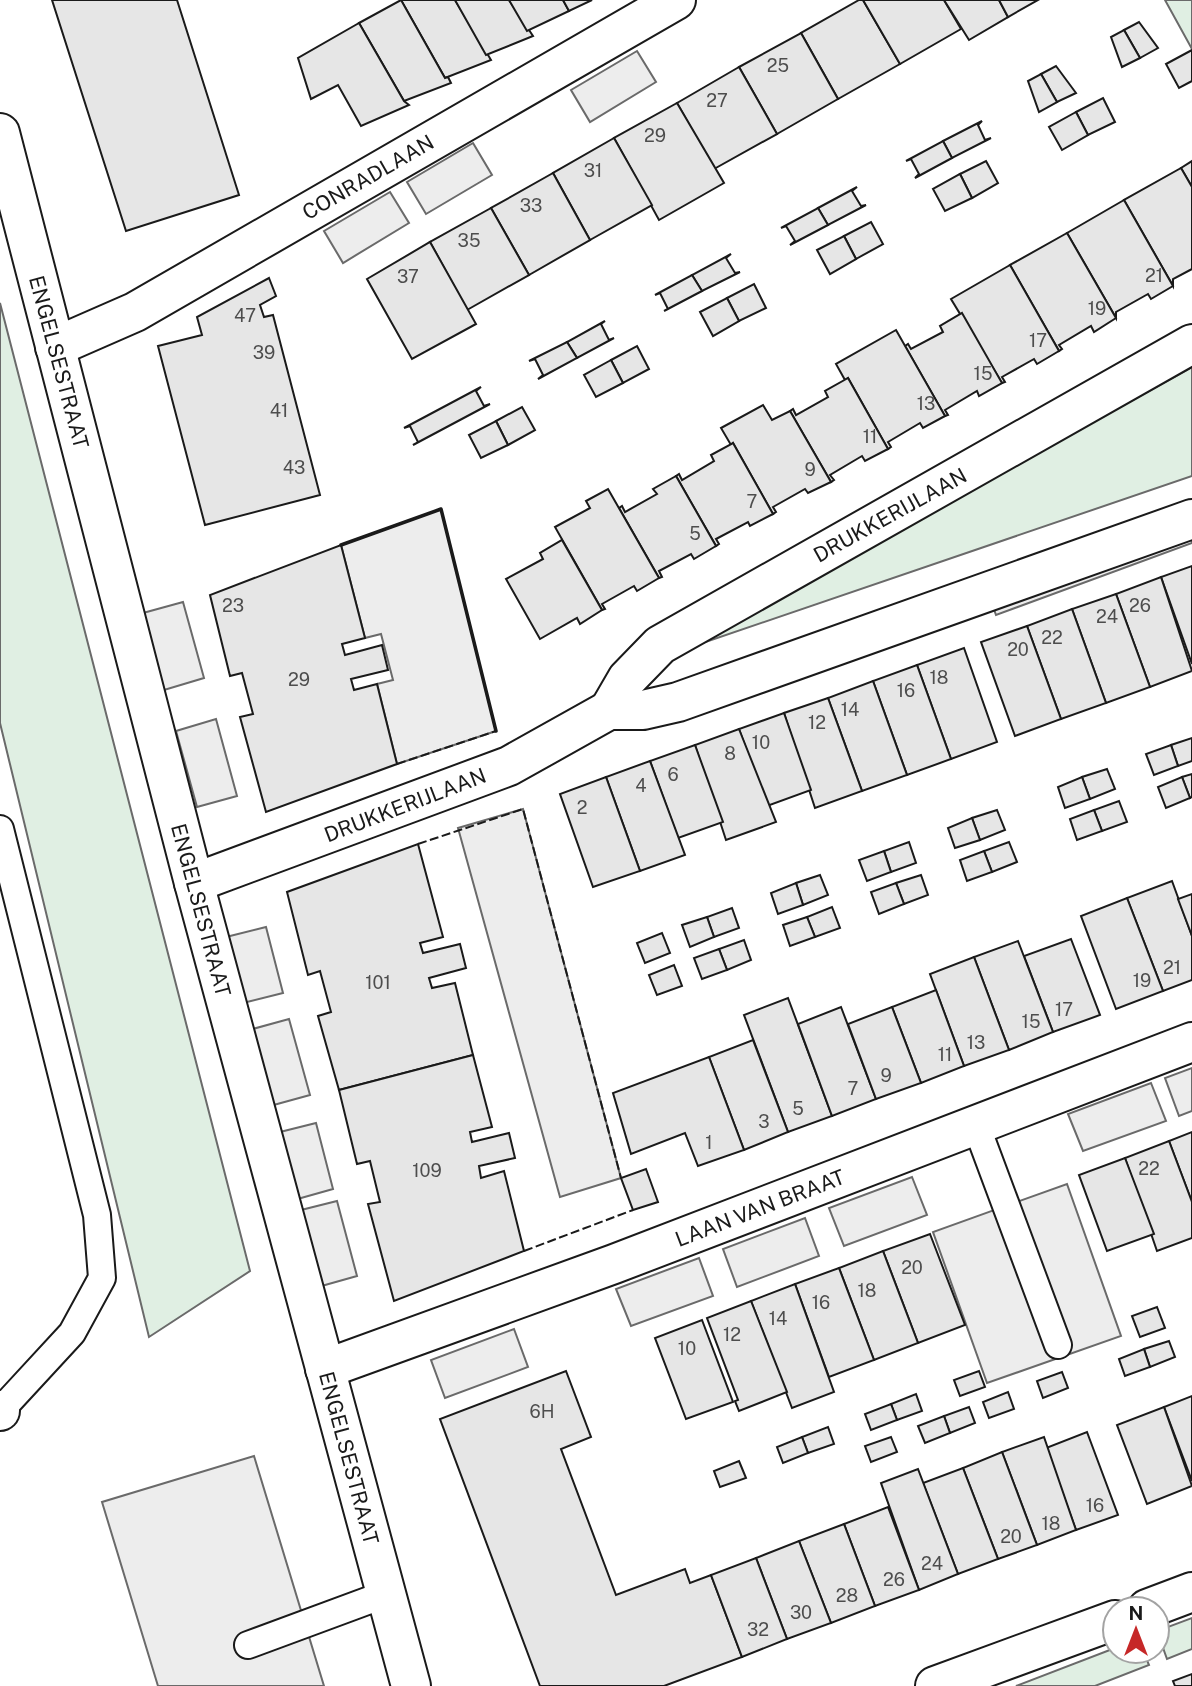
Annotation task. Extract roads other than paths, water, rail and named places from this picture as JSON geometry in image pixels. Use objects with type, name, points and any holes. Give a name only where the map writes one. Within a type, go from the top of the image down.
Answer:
[{"type":"street","name":"CONRADLAAN","points":[[55,346],[135,313],[676,0]]},
{"type":"street","name":"ENGELSESTRAAT","points":[[0,133],[194,883],[411,1686]]},
{"type":"street","name":"DRUKKERIJLAAN","points":[[609,710],[627,679],[660,645],[1192,344]]},
{"type":"street","name":"DRUKKERIJLAAN","points":[[194,883],[509,766],[609,710],[643,710],[678,702],[1192,519]]},
{"type":"street","name":"LAAN VAN BRAAT","points":[[325,1369],[614,1264],[1192,1042]]},
{"type":"street","points":[[1171,1600],[1192,1592]]},
{"type":"street","points":[[935,1686],[1101,1625]]},
{"type":"lane","points":[[0,829],[97,1215],[102,1278],[72,1333],[0,1410]]},
{"type":"lane","points":[[976,1125],[1058,1345]]},
{"type":"lane","points":[[248,1645],[386,1594]]}]
